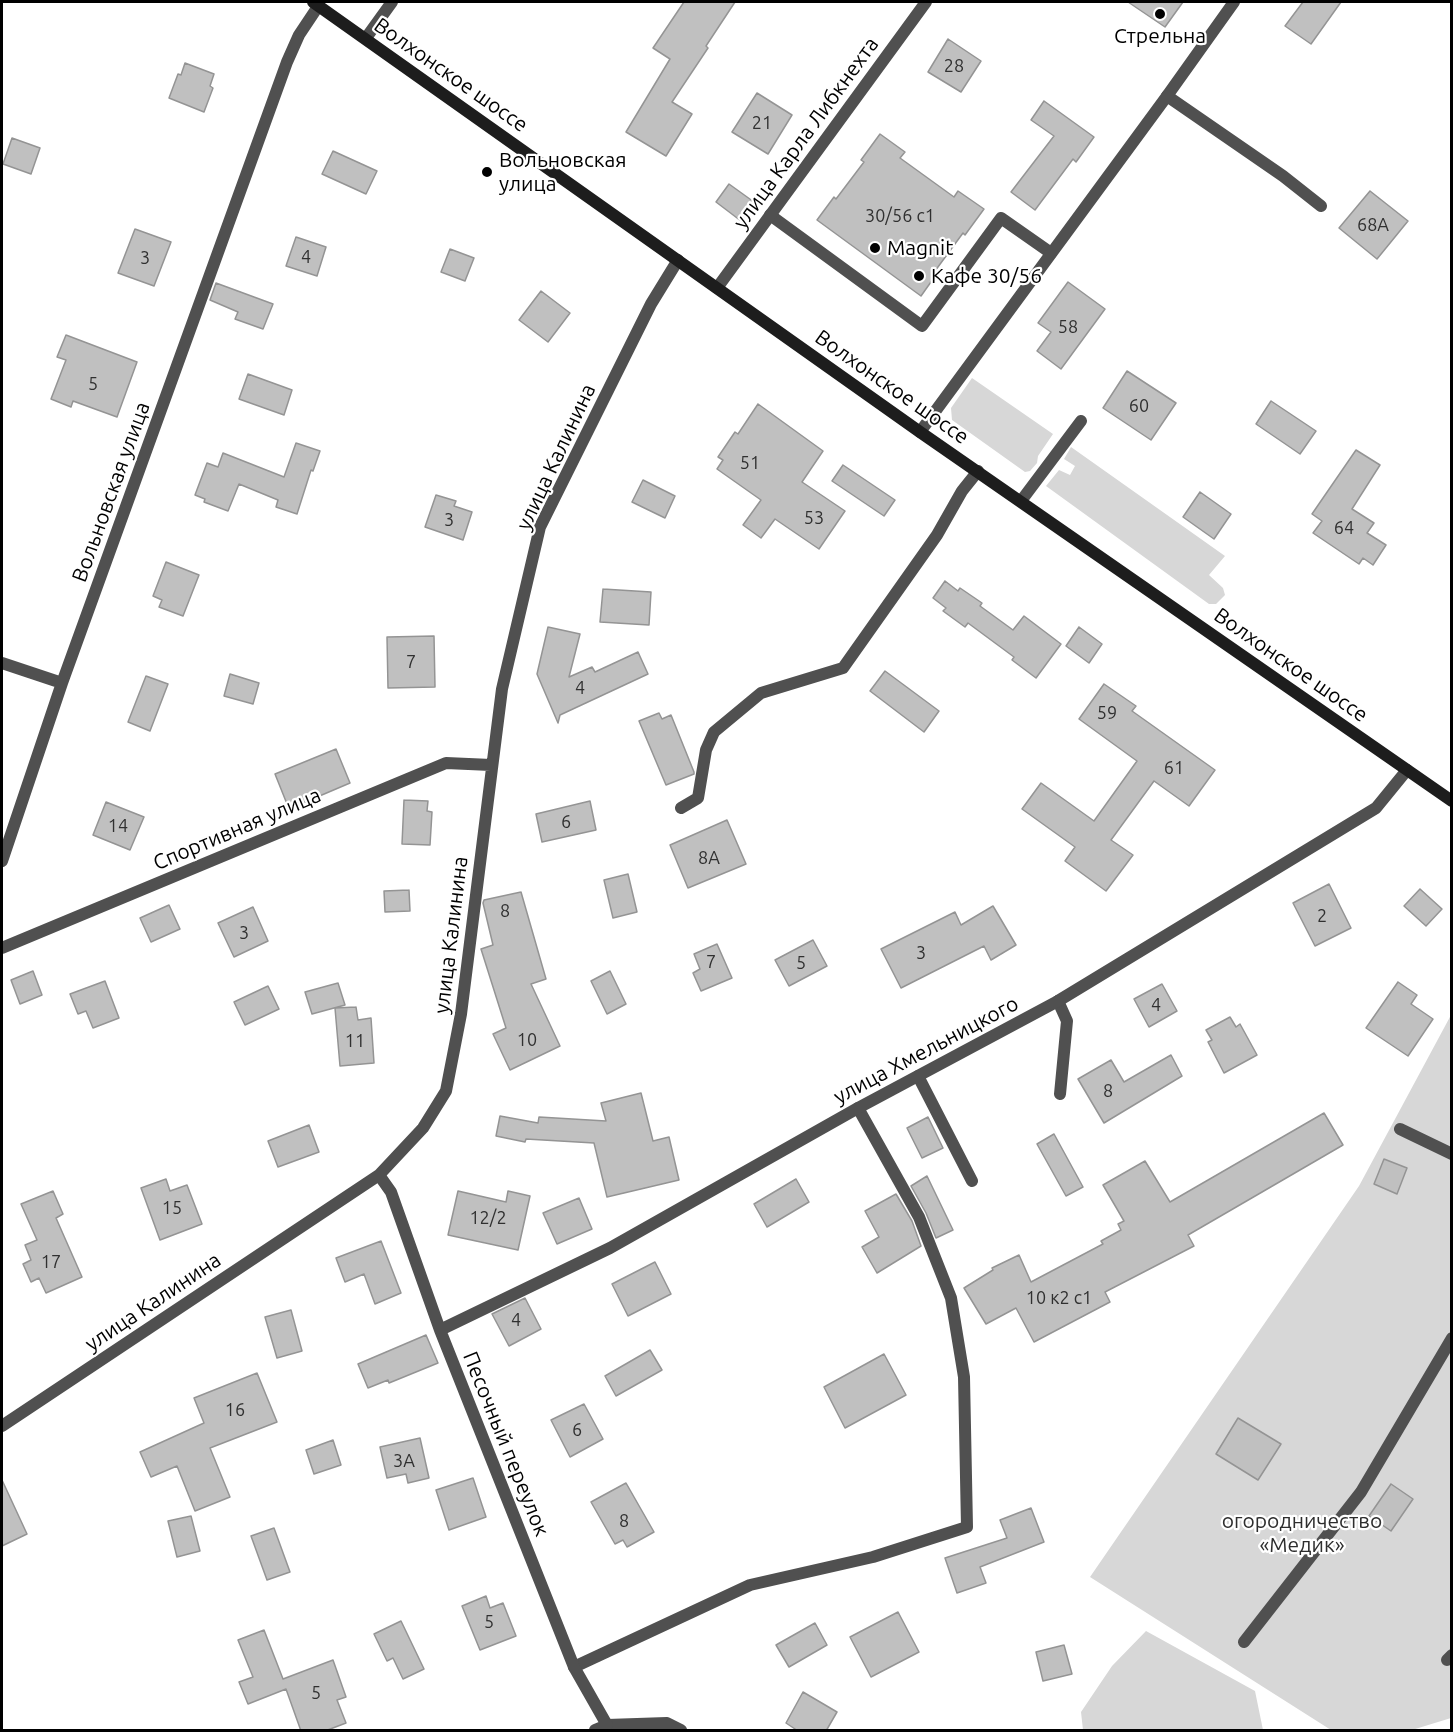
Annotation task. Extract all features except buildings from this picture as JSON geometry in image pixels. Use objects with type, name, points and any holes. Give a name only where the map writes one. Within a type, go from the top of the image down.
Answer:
[{"type":"main road","name":"Волхонское шоссе","points":[[316,3],[920,432],[1452,801]]},
{"type":"street","points":[[366,38],[392,2]]},
{"type":"street","name":"улица Карла Либкнехта","points":[[717,288],[926,2]]},
{"type":"street","points":[[920,432],[1234,2]]},
{"type":"street","name":"Вольновская улица","points":[[2,861],[62,683],[287,62],[316,3]]},
{"type":"street","points":[[1167,96],[1283,176],[1321,206]]},
{"type":"street","points":[[770,214],[922,326],[1001,218],[1051,253]]},
{"type":"street","name":"улица Калинина","points":[[2,1426],[379,1175],[423,1128],[446,1090],[461,1014],[502,689],[540,527],[651,304],[678,260]]},
{"type":"street","points":[[1022,501],[1081,422]]},
{"type":"street","points":[[681,808],[698,798],[706,750],[714,732],[760,693],[843,668],[937,535],[962,491],[978,471]]},
{"type":"street","points":[[2,663],[62,683]]},
{"type":"street","name":"Спортивная улица","points":[[2,948],[446,763],[491,765]]},
{"type":"street","name":"улица Хмельницкого","points":[[440,1330],[610,1248],[858,1108],[1058,1001],[1376,808],[1407,770]]},
{"type":"street","points":[[1058,1001],[1066,1020],[1060,1094]]},
{"type":"street","points":[[918,1076],[972,1180]]},
{"type":"street","points":[[574,1667],[750,1585],[873,1557],[966,1527],[964,1377],[951,1298],[919,1217],[858,1108]]},
{"type":"street","points":[[1400,1129],[1452,1154]]},
{"type":"street","name":"Песочный переулок","points":[[379,1175],[392,1192],[440,1330],[574,1667],[607,1725]]},
{"type":"street","points":[[1244,1642],[1361,1492],[1452,1338]]},
{"type":"street","points":[[595,1731],[607,1725],[667,1723],[681,1731]]},
{"type":"green space","points":[[972,378],[1053,434],[1030,471],[1025,472],[952,420],[951,408]]},
{"type":"green space","points":[[1071,447],[1225,556],[1209,575],[1223,588],[1225,595],[1216,604],[1209,604],[1046,486],[1059,470],[1070,475],[1075,466],[1064,459]]},
{"type":"green space","name":"огородничество «Медик»","points":[[1451,1015],[1451,1718],[1412,1730],[1331,1730],[1090,1577],[1359,1186]]},
{"type":"green space","points":[[1146,1631],[1255,1691],[1263,1730],[1083,1730],[1081,1712],[1112,1666]]},
{"type":"place","name":"Стрельна","points":[[1160,14]]},
{"type":"place","name":"Вольновская улица","points":[[487,172]]},
{"type":"place","name":"Magnit","points":[[875,248]]},
{"type":"place","name":"Кафе 30/56","points":[[919,276]]}]
